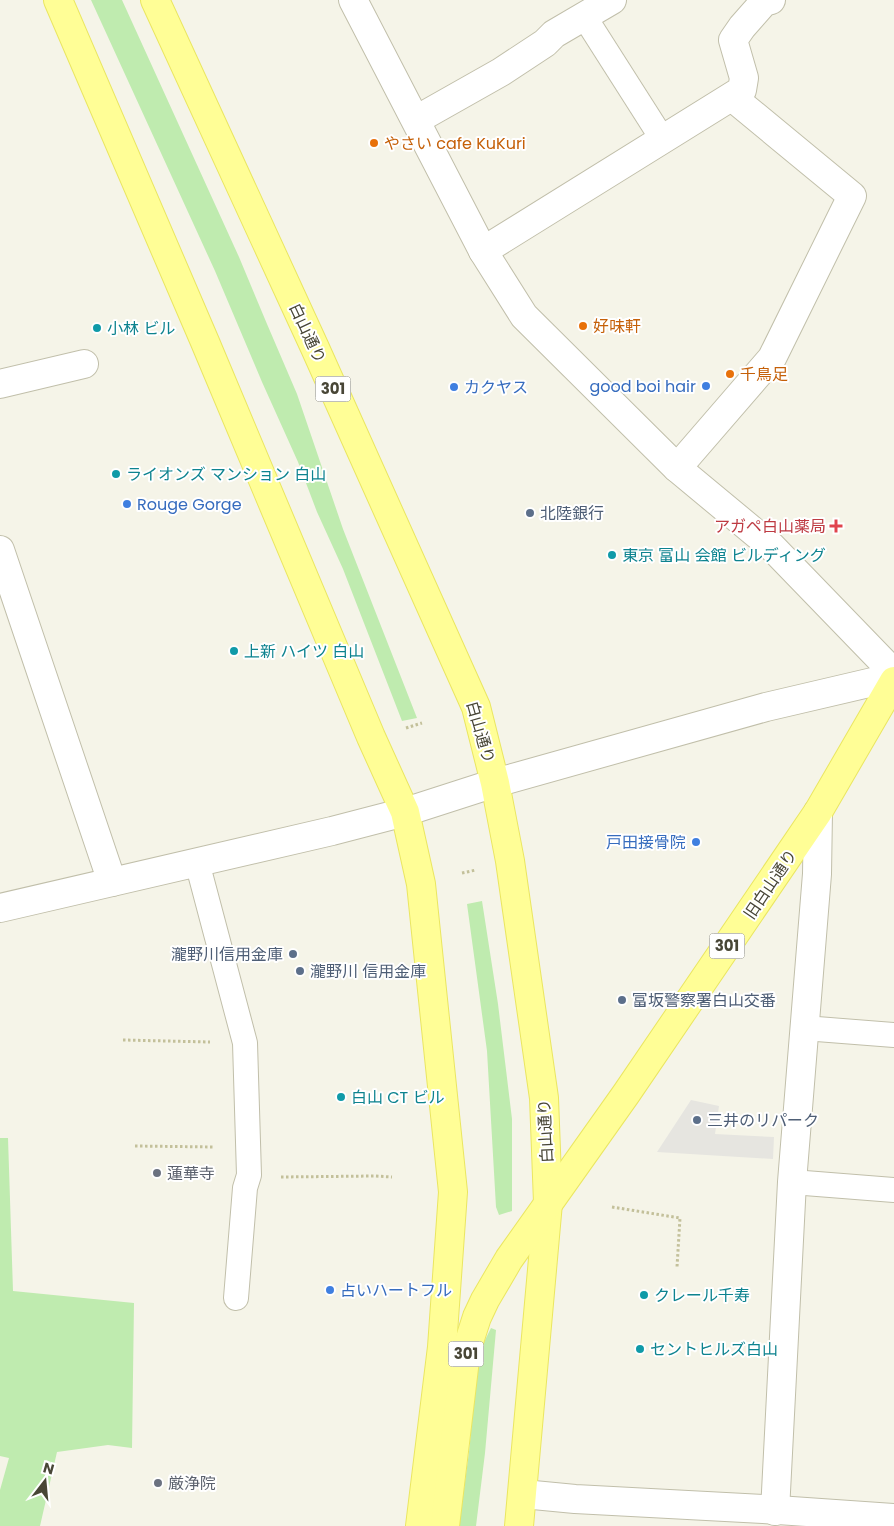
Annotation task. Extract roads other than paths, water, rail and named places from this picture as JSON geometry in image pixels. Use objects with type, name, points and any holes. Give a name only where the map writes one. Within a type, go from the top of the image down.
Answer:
[{"type":"main road","name":"301","points":[[58,0],[205,342],[371,738],[405,812],[421,884],[453,1192],[442,1347],[420,1526]]},
{"type":"main road","name":"白山通り","points":[[155,0],[315,348],[476,707],[495,784],[510,861],[544,1098],[548,1203],[519,1526]]},
{"type":"main road","name":"旧白山通り","points":[[548,1203],[626,1094],[818,812],[894,681]]},
{"type":"main road","name":"301","points":[[445,1526],[466,1351],[477,1317],[485,1300],[509,1259],[548,1203]]},
{"type":"street","points":[[0,908],[332,831],[405,812],[495,784],[766,707],[894,675],[771,546],[677,468],[524,316],[483,251],[353,0]]},
{"type":"street","points":[[416,120],[501,72],[554,34],[612,0]]},
{"type":"street","points":[[483,251],[742,90],[744,78],[733,40],[765,0]]},
{"type":"street","points":[[677,468],[772,358],[852,196],[732,97]]},
{"type":"street","points":[[0,384],[84,364]]},
{"type":"street","points":[[0,550],[112,882]]},
{"type":"street","points":[[766,1515],[816,874],[818,812]]},
{"type":"street","points":[[522,1494],[766,1515],[894,1518]]},
{"type":"lane","points":[[584,16],[663,140]]},
{"type":"lane","points":[[197,862],[245,1043],[248,1175],[245,1188],[236,1298]]},
{"type":"lane","points":[[804,1028],[894,1035]]},
{"type":"lane","points":[[792,1182],[894,1190]]},
{"type":"place","name":"やさい cafe KuKuri","points":[[374,143]]},
{"type":"place","name":"好味軒","points":[[583,326]]},
{"type":"place","name":"小林 ビル","points":[[97,328]]},
{"type":"place","name":"千鳥足","points":[[730,374]]},
{"type":"place","name":"good boi hair","points":[[706,386]]},
{"type":"place","name":"カクヤス","points":[[454,387]]},
{"type":"place","name":"ライオンズ マンション 白山","points":[[116,474]]},
{"type":"place","name":"Rouge Gorge","points":[[127,504]]},
{"type":"place","name":"北陸銀行","points":[[530,513]]},
{"type":"place","name":"アガペ白山薬局","points":[[836,526]]},
{"type":"place","name":"東京 富山 会館 ビルディング","points":[[612,555]]},
{"type":"place","name":"上新 ハイツ 白山","points":[[234,651]]},
{"type":"place","name":"戸田接骨院","points":[[696,842]]},
{"type":"place","name":"瀧野川信用金庫","points":[[293,954]]},
{"type":"place","name":"瀧野川 信用金庫","points":[[300,971]]},
{"type":"place","name":"富坂警察署白山交番","points":[[622,1000]]},
{"type":"place","name":"白山 CT ビル","points":[[341,1097]]},
{"type":"place","name":"三井のリパーク","points":[[697,1120]]},
{"type":"place","name":"蓮華寺","points":[[157,1173]]},
{"type":"place","name":"占いハートフル","points":[[330,1290]]},
{"type":"place","name":"クレール千寿","points":[[644,1295]]},
{"type":"place","name":"セントヒルズ白山","points":[[640,1349]]},
{"type":"place","name":"厳浄院","points":[[158,1483]]}]
